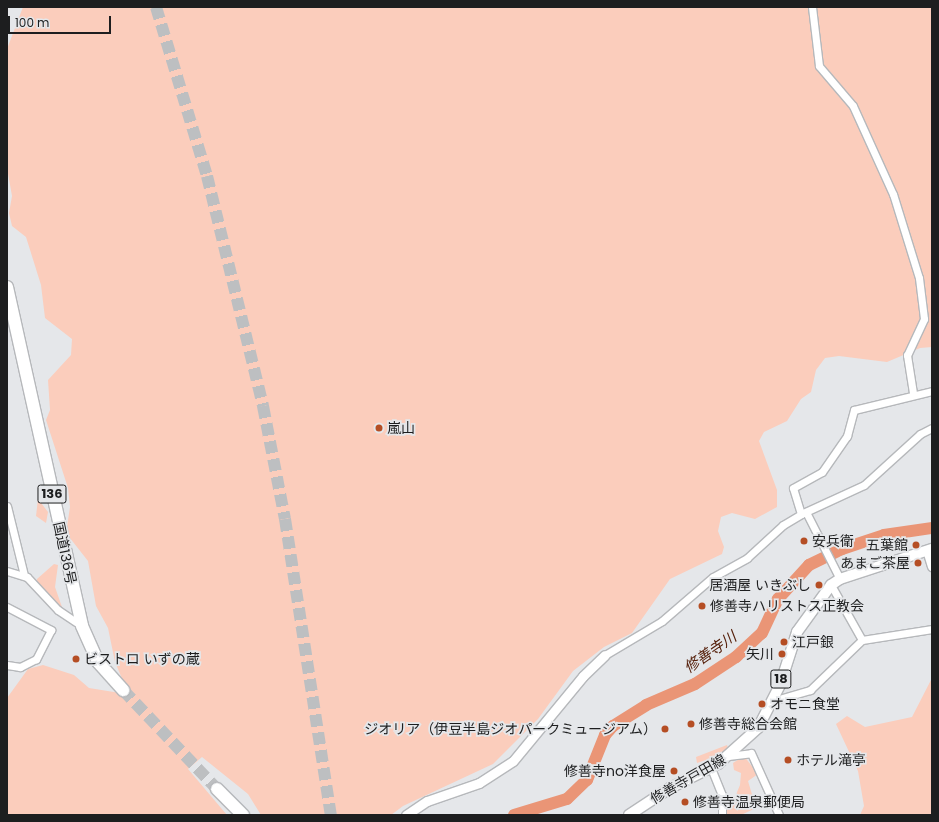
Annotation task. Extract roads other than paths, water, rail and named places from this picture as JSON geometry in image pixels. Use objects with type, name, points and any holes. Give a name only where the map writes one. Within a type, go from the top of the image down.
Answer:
[{"type":"highway","name":"国道136号","points":[[7,287],[82,626],[98,662],[123,690]]},
{"type":"highway","points":[[217,789],[243,815]]},
{"type":"main road","name":"修善寺戸田線","points":[[629,815],[670,788],[711,768],[728,756],[758,728],[772,701],[797,632],[830,585],[840,579],[929,550]]},
{"type":"street","points":[[812,7],[819,66],[853,106],[893,194],[919,278],[924,319],[907,355],[913,394]]},
{"type":"street","points":[[840,579],[821,539],[804,513],[793,488],[822,472],[847,436],[851,412],[913,394],[932,391]]},
{"type":"street","points":[[406,815],[426,801],[479,782],[513,761],[582,676],[605,655],[662,621],[713,577],[747,558],[783,525],[804,513],[864,485],[920,434],[932,428]]},
{"type":"street","points":[[7,506],[24,575]]},
{"type":"street","points":[[929,550],[932,566]]},
{"type":"street","points":[[7,570],[24,575],[58,610],[82,626]]},
{"type":"street","points":[[830,585],[862,640]]},
{"type":"street","points":[[7,607],[50,630],[36,659],[20,667],[7,665]]},
{"type":"street","points":[[772,701],[810,690],[862,640],[932,629]]},
{"type":"street","points":[[728,756],[751,753],[779,815]]},
{"type":"street","points":[[711,768],[722,795],[722,815]]},
{"type":"waterway","name":"修善寺川","points":[[514,815],[567,799],[587,780],[605,735],[613,726],[646,705],[695,684],[736,657],[762,633],[778,599],[809,565],[842,549],[884,535],[932,528]]},
{"type":"tunnel","points":[[156,7],[207,176],[263,406],[285,519],[331,815]]},
{"type":"tunnel","points":[[123,690],[217,789]]},
{"type":"place","name":"嵐山","points":[[379,428]]},
{"type":"place","name":"安兵衛","points":[[804,541]]},
{"type":"place","name":"五葉館","points":[[916,545]]},
{"type":"place","name":"あまご茶屋","points":[[918,563]]},
{"type":"place","name":"居酒屋 いきぶし","points":[[819,585]]},
{"type":"place","name":"修善寺ハリストス正教会","points":[[702,606]]},
{"type":"place","name":"江戸銀","points":[[784,642]]},
{"type":"place","name":"矢川","points":[[782,654]]},
{"type":"place","name":"ビストロ いずの蔵","points":[[76,659]]},
{"type":"place","name":"オモニ食堂","points":[[762,704]]},
{"type":"place","name":"修善寺総合会館","points":[[691,724]]},
{"type":"place","name":"ジオリア（伊豆半島ジオパークミュージアム）","points":[[665,729]]},
{"type":"place","name":"ホテル滝亭","points":[[788,760]]},
{"type":"place","name":"修善寺no洋食屋","points":[[674,771]]},
{"type":"place","name":"修善寺温泉郵便局","points":[[685,802]]}]
